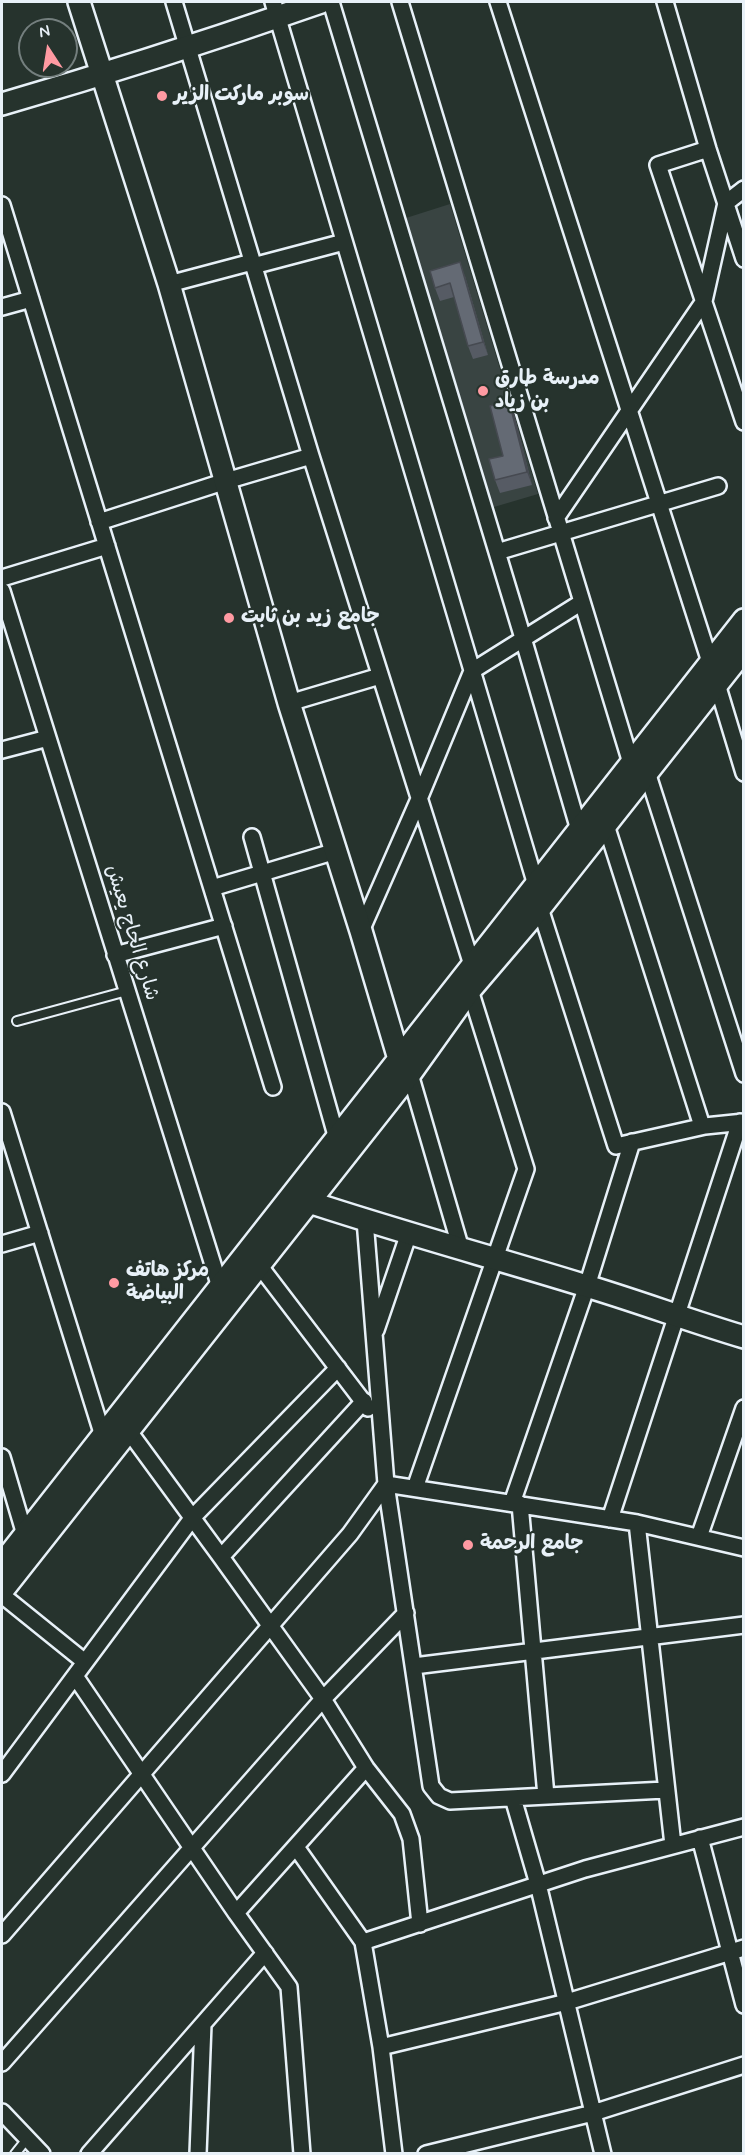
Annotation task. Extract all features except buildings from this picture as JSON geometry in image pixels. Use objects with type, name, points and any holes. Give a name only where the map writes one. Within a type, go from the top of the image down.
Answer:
[{"type":"main road","points":[[79,2],[169,284],[289,703],[404,1066]]},
{"type":"main road","points":[[2,104],[188,48],[276,9],[321,2]]},
{"type":"main road","points":[[2,1564],[337,1138],[470,990],[540,908],[606,825],[639,767],[710,662],[744,620]]},
{"type":"main road","points":[[2,1593],[309,1202],[472,965],[579,830],[717,684],[744,650]]},
{"type":"main road","points":[[309,1202],[587,1286],[744,1337]]},
{"type":"street","points":[[174,2],[310,456],[472,965]]},
{"type":"street","points":[[332,2],[579,830]]},
{"type":"street","points":[[399,2],[582,602],[744,1074]]},
{"type":"street","points":[[498,2],[710,662]]},
{"type":"street","points":[[665,2],[708,149],[744,259]]},
{"type":"street","points":[[276,9],[536,885]]},
{"type":"street","points":[[708,149],[658,165],[744,422]]},
{"type":"street","points":[[556,518],[704,301],[726,203],[744,189]]},
{"type":"street","points":[[2,205],[273,1087]]},
{"type":"street","points":[[169,284],[345,242]]},
{"type":"street","points":[[2,308],[31,298]]},
{"type":"street","points":[[99,522],[310,456]]},
{"type":"street","points":[[497,552],[718,486]]},
{"type":"street","points":[[2,578],[107,546]]},
{"type":"street","name":"شارع الحاج يعيش","points":[[2,591],[220,1287]]},
{"type":"street","points":[[361,931],[472,671],[582,602]]},
{"type":"street","points":[[289,703],[380,676]]},
{"type":"street","points":[[717,684],[744,773]]},
{"type":"street","points":[[2,750],[48,738]]},
{"type":"street","points":[[606,825],[702,1126]]},
{"type":"street","points":[[252,837],[337,1138]]},
{"type":"street","points":[[212,888],[336,851]]},
{"type":"street","points":[[540,908],[616,1146],[702,1126],[742,1122],[675,1316],[610,1519]]},
{"type":"street","points":[[116,955],[224,926]]},
{"type":"street","points":[[415,1488],[526,1169],[470,990]]},
{"type":"street","points":[[404,1066],[461,1249]]},
{"type":"street","points":[[2,1112],[103,1436]]},
{"type":"street","points":[[546,1796],[533,1651],[516,1503],[632,1142]]},
{"type":"street","points":[[365,1220],[386,1484],[431,1786],[439,1796],[450,1801],[665,1790]]},
{"type":"street","points":[[2,1244],[40,1233]]},
{"type":"street","points":[[374,1336],[409,1233]]},
{"type":"street","points":[[259,1265],[364,1401],[381,1427]]},
{"type":"street","points":[[2,1774],[193,1518],[338,1368]]},
{"type":"street","points":[[221,1557],[364,1401]]},
{"type":"street","points":[[699,1537],[744,1408]]},
{"type":"street","points":[[128,1431],[323,1699],[366,1768],[402,1814],[408,1826],[420,1924]]},
{"type":"street","points":[[2,1457],[25,1535]]},
{"type":"street","points":[[386,1484],[637,1523],[744,1548]]},
{"type":"street","points":[[2,1935],[350,1534],[386,1484]]},
{"type":"street","points":[[637,1523],[665,1790],[673,1845]]},
{"type":"street","points":[[2,1593],[85,1662]]},
{"type":"street","points":[[2,2062],[323,1699],[406,1613]]},
{"type":"street","points":[[414,1666],[744,1625]]},
{"type":"street","points":[[75,1676],[289,1987],[302,2154]]},
{"type":"street","points":[[236,1913],[366,1768]]},
{"type":"street","points":[[513,1798],[538,1884],[603,2154]]},
{"type":"street","points":[[363,1942],[585,1869],[744,1827]]},
{"type":"street","points":[[700,1838],[737,1950],[744,2005]]},
{"type":"street","points":[[296,1847],[363,1942],[381,2047],[394,2154]]},
{"type":"street","points":[[381,2047],[567,2002],[737,1950]]},
{"type":"street","points":[[89,2154],[265,1953]]},
{"type":"street","points":[[198,2154],[203,2024]]},
{"type":"street","points":[[426,2154],[593,2113],[744,2065]]},
{"type":"street","points":[[2,2112],[42,2154]]},
{"type":"lane","points":[[17,1021],[127,991]]},
{"type":"lane","points":[[15,2154],[27,2139]]},
{"type":"shaded area","points":[[450,204],[538,494],[494,507],[406,218]]},
{"type":"place","name":"سوبر ماركت الزير","points":[[162,96]]},
{"type":"place","name":"مدرسة طارق بن زياد","points":[[483,391]]},
{"type":"place","name":"جامع زيد بن ثابت","points":[[229,618]]},
{"type":"place","name":"مركز هاتف البياضة","points":[[114,1283]]},
{"type":"place","name":"جامع الرحمة","points":[[468,1545]]}]
